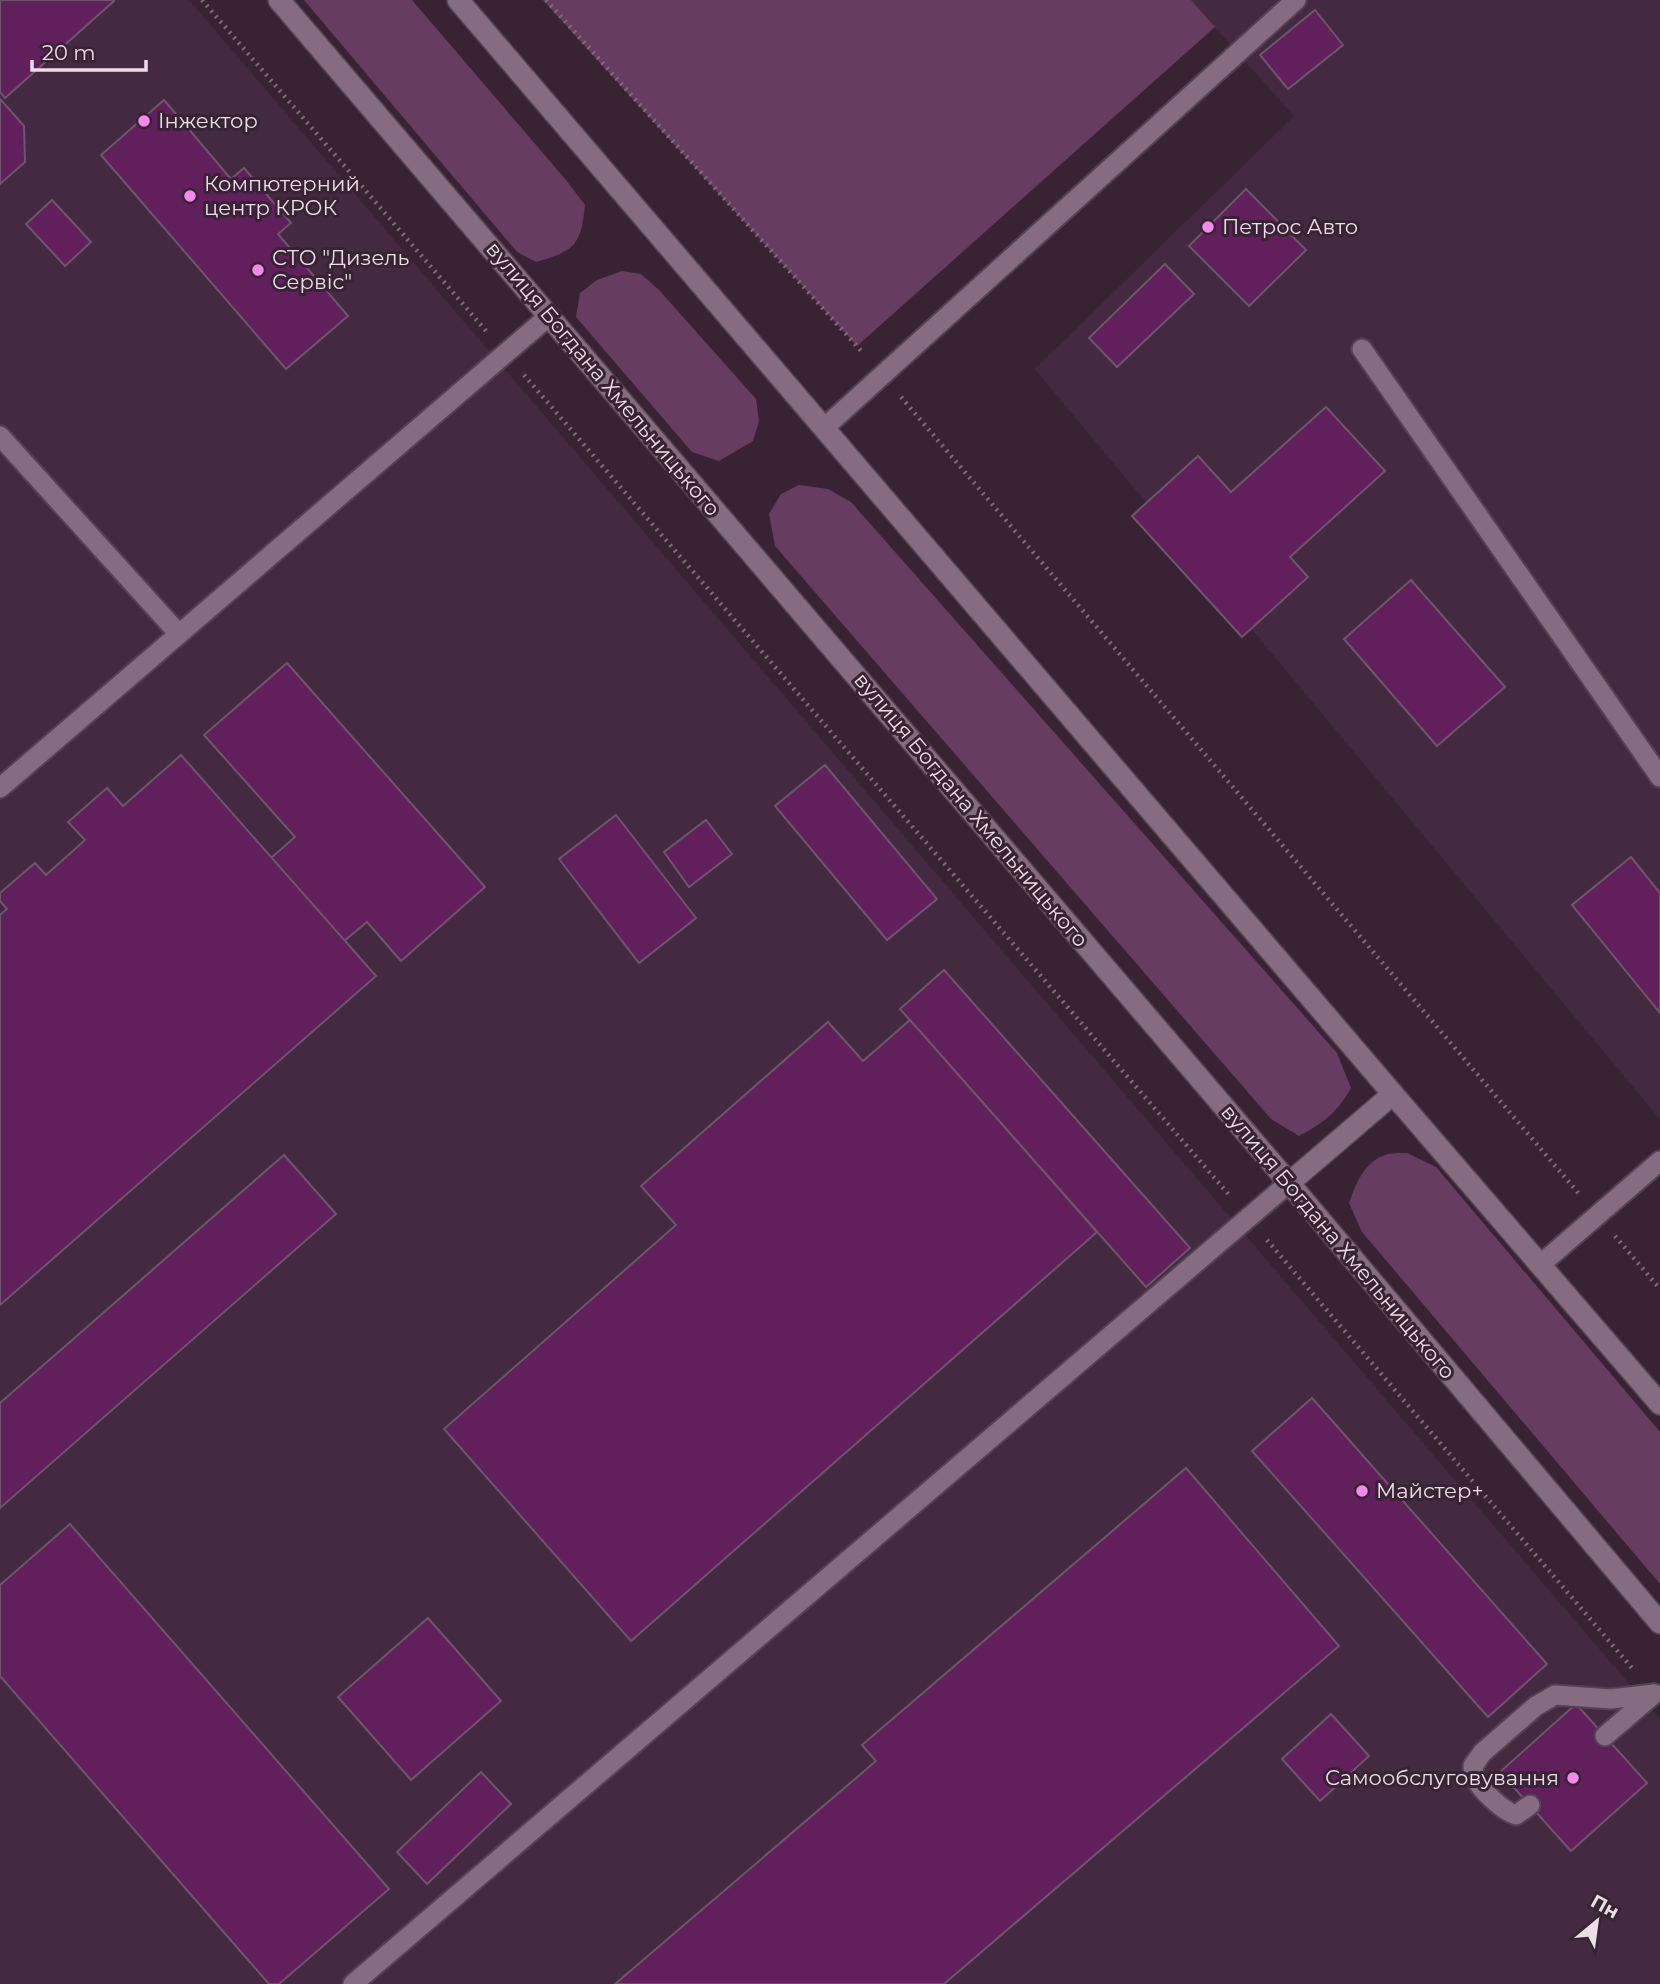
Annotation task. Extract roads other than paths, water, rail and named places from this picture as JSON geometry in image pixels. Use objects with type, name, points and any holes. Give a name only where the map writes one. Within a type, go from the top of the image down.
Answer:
[{"type":"street","name":"вулиця Богдана Хмельницького","points":[[279,0],[1289,1183],[1660,1623]]},
{"type":"street","points":[[458,0],[1660,1404]]},
{"type":"street","points":[[1289,1183],[1393,1094]]},
{"type":"lane","points":[[824,428],[1296,0]]},
{"type":"lane","points":[[0,788],[549,316]]},
{"type":"lane","points":[[1362,349],[1660,777]]},
{"type":"lane","points":[[0,436],[179,634]]},
{"type":"lane","points":[[1540,1265],[1660,1161]]},
{"type":"lane","points":[[354,1984],[1289,1183]]},
{"type":"lane","points":[[1605,1736],[1657,1691]]},
{"type":"lane","points":[[1530,1805],[1516,1815],[1509,1813],[1484,1791],[1475,1779],[1473,1766],[1482,1753],[1536,1706],[1555,1695],[1611,1699],[1657,1691]]},
{"type":"place","name":"Інжектор","points":[[144,121]]},
{"type":"place","name":"Компютерний центр КРОК","points":[[190,196]]},
{"type":"place","name":"Петрос Авто","points":[[1208,227]]},
{"type":"place","name":"СТО \"Дизель Сервіс\"","points":[[258,270]]},
{"type":"place","name":"Майстер+","points":[[1362,1491]]},
{"type":"place","name":"Самообслуговування","points":[[1573,1778]]}]
